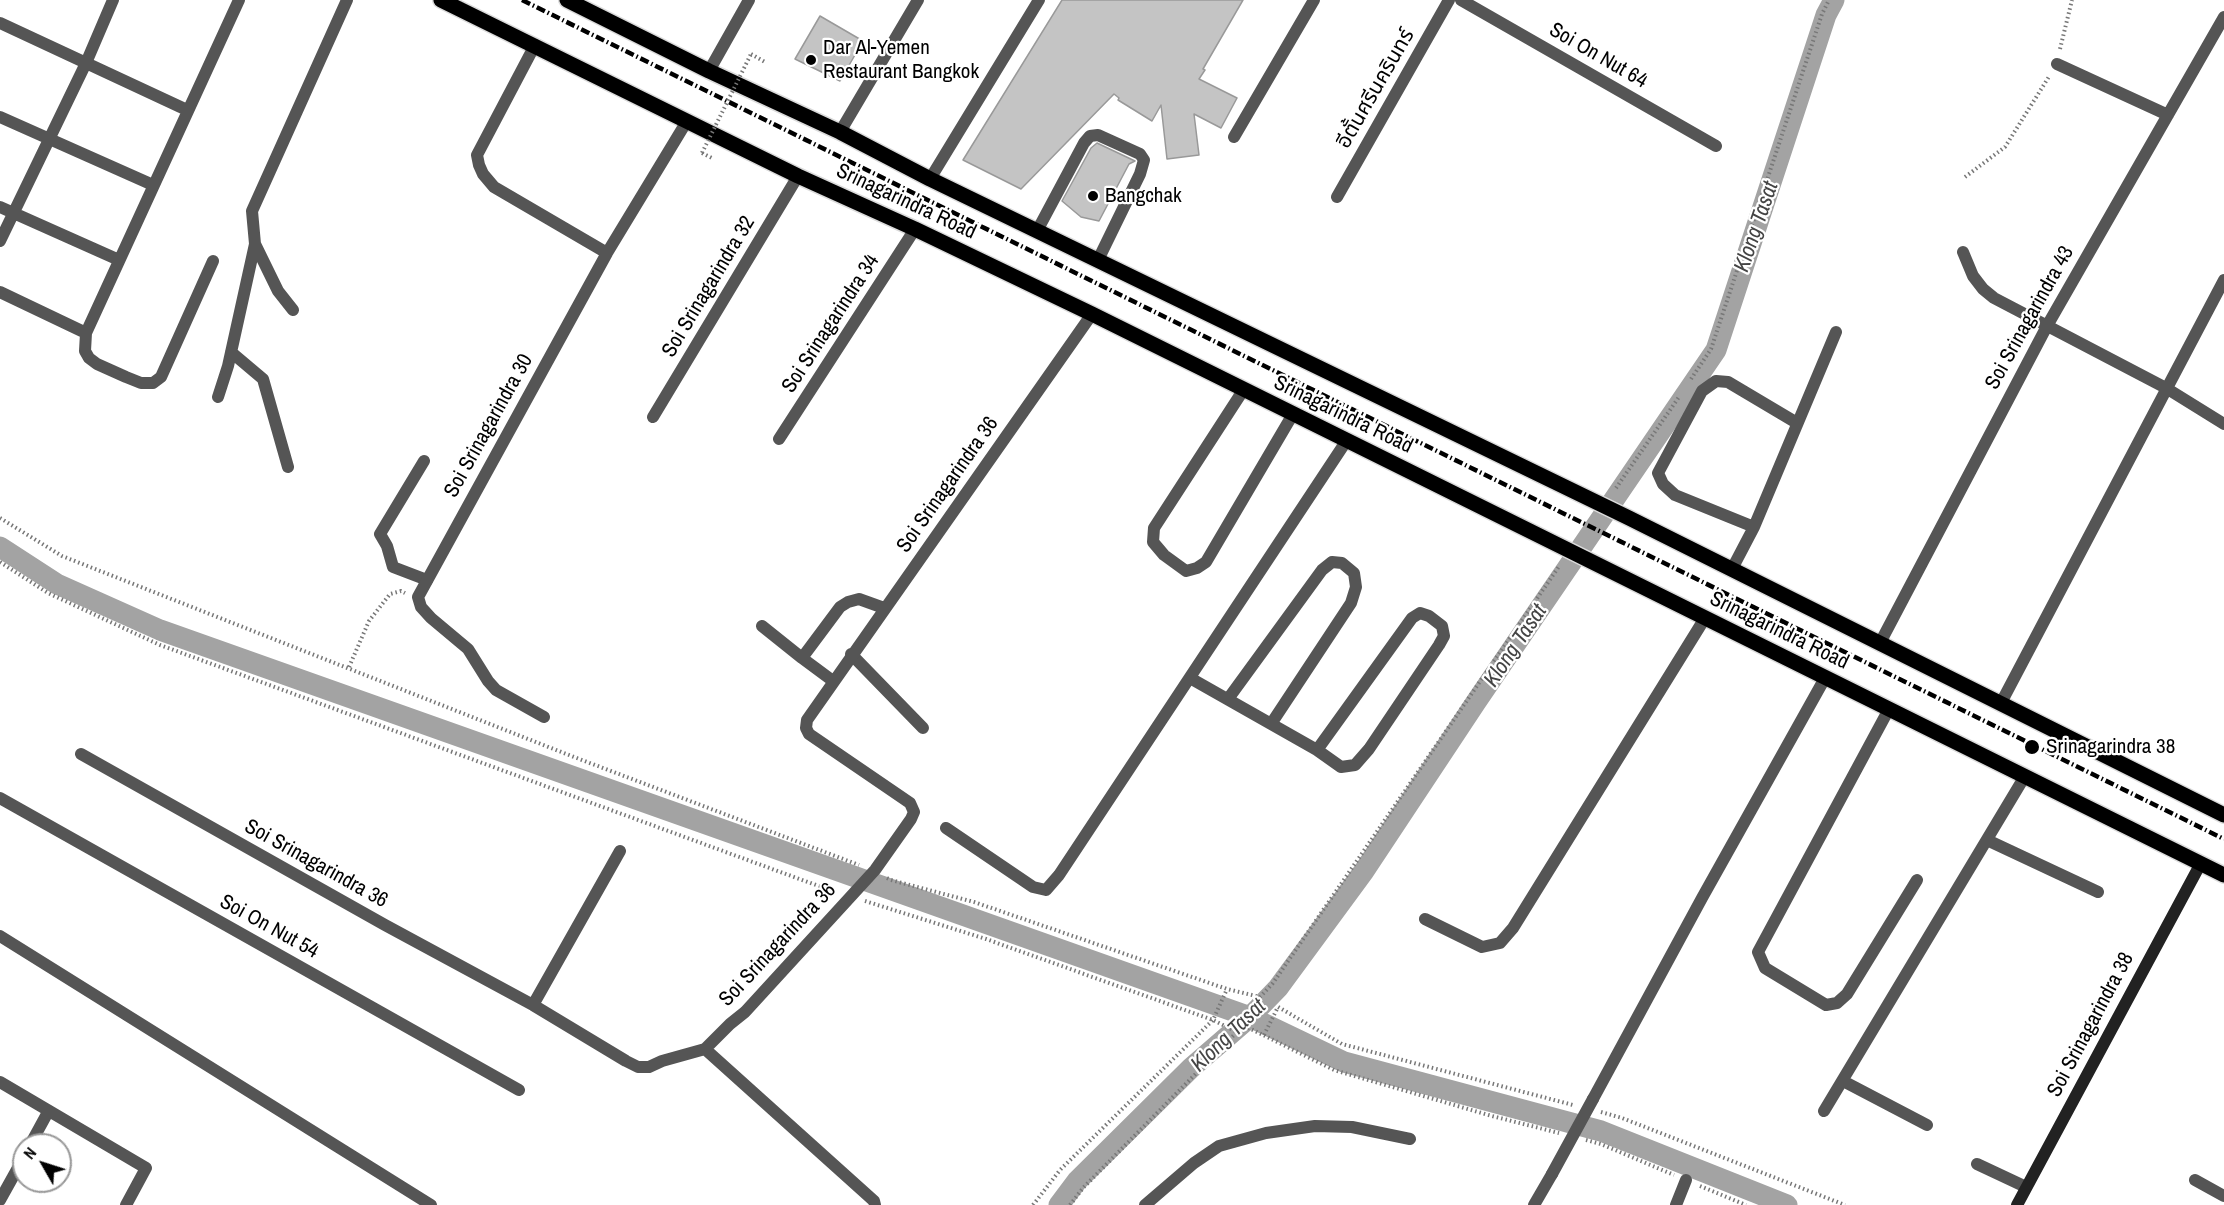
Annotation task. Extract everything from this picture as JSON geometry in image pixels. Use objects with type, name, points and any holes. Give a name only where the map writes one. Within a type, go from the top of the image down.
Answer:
[{"type":"main road","name":"Srinagarindra Road","points":[[441,0],[798,176],[1092,314],[2224,874]]},
{"type":"main road","name":"Srinagarindra Road","points":[[567,0],[709,71],[840,132],[1036,231],[1574,490],[2224,814]]},
{"type":"street","points":[[0,241],[86,63],[113,0]]},
{"type":"street","points":[[213,261],[160,377],[153,383],[141,383],[97,364],[89,358],[85,351],[86,333],[239,0]]},
{"type":"street","points":[[218,397],[231,352],[255,244],[252,211],[347,0]]},
{"type":"street","points":[[709,71],[749,0]]},
{"type":"street","points":[[840,132],[918,0]]},
{"type":"street","points":[[930,179],[1039,0]]},
{"type":"street","points":[[1234,137],[1314,0]]},
{"type":"street","name":"อีตั้นศรีนครินทร์","points":[[1337,196],[1449,0]]},
{"type":"street","name":"Soi On Nut 64","points":[[1461,0],[1716,146]]},
{"type":"street","name":"Soi Srinagarindra 43","points":[[1880,643],[2046,326],[2224,17]]},
{"type":"street","points":[[0,23],[187,110]]},
{"type":"street","points":[[535,45],[477,155],[479,165],[494,187],[607,253]]},
{"type":"street","points":[[2057,64],[2168,115]]},
{"type":"street","points":[[0,117],[153,185]]},
{"type":"street","name":"Soi Srinagarindra 30","points":[[418,597],[607,253],[687,121]]},
{"type":"street","points":[[1036,231],[1084,142],[1090,136],[1098,135],[1140,154],[1144,160],[1140,174],[1098,260]]},
{"type":"street","name":"Soi Srinagarindra 32","points":[[653,417],[798,176]]},
{"type":"street","points":[[0,207],[119,260]]},
{"type":"street","name":"Soi Srinagarindra 34","points":[[779,440],[915,229]]},
{"type":"street","points":[[255,244],[278,291],[293,310]]},
{"type":"street","points":[[1963,252],[1973,276],[1994,298],[2166,388],[2224,424]]},
{"type":"street","points":[[2001,703],[2224,280]]},
{"type":"street","points":[[0,292],[86,333]]},
{"type":"street","name":"Soi Srinagarindra 36","points":[[81,754],[639,1066],[649,1067],[705,1049],[745,1012],[875,870],[911,819],[914,812],[910,803],[809,734],[806,728],[807,720],[851,654],[1092,314]]},
{"type":"street","points":[[1732,569],[1754,527],[1836,332]]},
{"type":"street","points":[[231,352],[263,379],[288,466]]},
{"type":"street","points":[[1754,527],[1675,495],[1663,484],[1658,473],[1702,391],[1716,381],[1728,382],[1797,423]]},
{"type":"street","points":[[1244,389],[1154,528],[1153,542],[1164,555],[1186,571],[1206,562],[1293,414]]},
{"type":"street","points":[[946,828],[1033,887],[1046,890],[1059,875],[1347,440]]},
{"type":"street","points":[[424,461],[380,534],[387,546],[393,567],[427,580]]},
{"type":"street","points":[[1228,699],[1323,570],[1332,562],[1342,563],[1354,573],[1356,587],[1350,603],[1271,724]]},
{"type":"street","points":[[418,597],[421,607],[431,618],[468,649],[496,690],[544,717]]},
{"type":"street","points":[[802,658],[840,608],[848,602],[859,599],[884,609]]},
{"type":"street","points":[[1190,678],[1317,750],[1341,767],[1355,765],[1369,749],[1439,645],[1444,636],[1442,626],[1429,616],[1420,613],[1412,618],[1317,750]]},
{"type":"street","points":[[1425,919],[1482,946],[1500,943],[1520,918],[1705,618]]},
{"type":"street","points":[[762,626],[833,681]]},
{"type":"street","points":[[851,654],[923,728]]},
{"type":"street","points":[[1534,1205],[1825,678]]},
{"type":"street","points":[[1889,709],[1758,952],[1765,968],[1826,1005],[1837,1003],[1847,994],[1917,880]]},
{"type":"street","points":[[1824,1111],[2025,776]]},
{"type":"street","name":"Soi On Nut 54","points":[[0,798],[519,1090]]},
{"type":"street","points":[[1987,840],[2098,892]]},
{"type":"street","points":[[533,1005],[620,851]]},
{"type":"street","name":"Soi Srinagarindra 38","points":[[2016,1205],[2201,863]]},
{"type":"street","points":[[0,936],[431,1205]]},
{"type":"street","points":[[705,1049],[874,1201],[875,1205]]},
{"type":"street","points":[[1843,1081],[1928,1125]]},
{"type":"street","points":[[0,1082],[146,1168],[126,1205]]},
{"type":"street","points":[[37,1133],[48,1112]]},
{"type":"street","points":[[1145,1205],[1194,1163],[1219,1146],[1266,1133],[1314,1126],[1352,1127],[1410,1139]]},
{"type":"street","points":[[1977,1164],[2026,1187]]},
{"type":"street","points":[[0,1200],[12,1178]]},
{"type":"street","points":[[1676,1205],[1686,1180]]},
{"type":"street","points":[[2195,1180],[2224,1196]]},
{"type":"path","points":[[1617,488],[1711,349],[1822,14],[1829,0]]},
{"type":"path","points":[[1965,177],[2005,147],[2057,64],[2072,0]]},
{"type":"path","points":[[714,159],[702,153],[751,54],[765,62]]},
{"type":"path","points":[[0,518],[62,556],[585,761],[875,870],[891,880],[974,902],[1227,989],[1260,997],[1273,983],[1561,567],[1544,539]]},
{"type":"path","points":[[0,562],[48,593],[160,645],[849,898],[878,904],[986,939],[1213,1020],[1238,1032]]},
{"type":"path","points":[[349,667],[369,621],[390,594],[401,591],[418,597]]},
{"type":"path","points":[[1033,1205],[1060,1170],[1213,1020],[1227,989]]},
{"type":"path","points":[[1264,1035],[1278,1007],[1342,1044],[1577,1106]]},
{"type":"path","points":[[1070,1205],[1083,1188],[1238,1032],[1249,1028],[1334,1070],[1568,1136]]},
{"type":"path","points":[[1599,1112],[1622,1118],[1845,1205]]},
{"type":"path","points":[[1579,1138],[1601,1144],[1746,1205]]},
{"type":"building","points":[[1062,0],[1243,0],[1199,79],[1237,98],[1221,128],[1194,114],[1199,155],[1167,159],[1161,105],[1152,121],[1118,100],[1119,98],[1114,94],[1021,189],[963,160]]},
{"type":"building","points":[[820,16],[863,41],[840,81],[795,59]]},
{"type":"building","points":[[1097,143],[1135,161],[1129,164],[1099,221],[1081,217],[1062,201],[1091,148]]},
{"type":"waterway","name":"Klong Tasat","points":[[1059,1205],[1077,1181],[1191,1068],[1250,1017],[1278,988],[1364,871],[1476,702],[1716,350],[1826,15],[1834,0]]},
{"type":"waterway","points":[[0,547],[57,584],[160,630],[1250,1017],[1344,1062],[1601,1131],[1787,1205]]},
{"type":"railway","points":[[522,0],[2224,839]]},
{"type":"place","name":"Dar Al-Yemen Restaurant Bangkok","points":[[811,60]]},
{"type":"place","name":"Bangchak","points":[[1093,196]]},
{"type":"place","name":"Srinagarindra 38","points":[[2032,747]]}]
